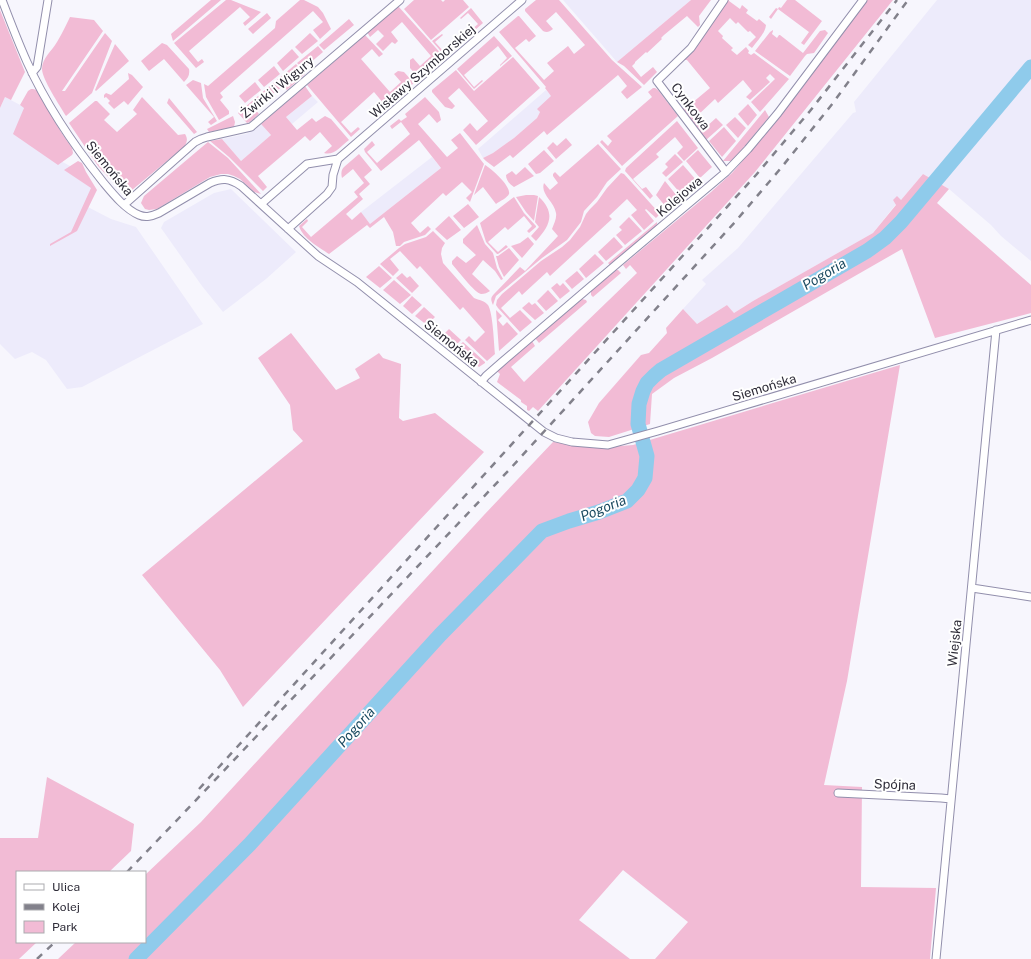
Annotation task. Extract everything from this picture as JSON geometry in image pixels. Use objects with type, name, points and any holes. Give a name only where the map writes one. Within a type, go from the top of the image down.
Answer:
[{"type":"street","name":"Siemońska","points":[[2,0],[32,73],[55,113],[81,154],[107,187],[133,212],[147,217],[153,216],[210,183],[223,179],[230,180],[241,186],[318,256],[357,282],[544,432],[556,438],[572,442],[608,445],[1031,320]]},
{"type":"street","points":[[32,73],[37,67],[48,0]]},
{"type":"street","name":"Żwirki i Wigury","points":[[124,204],[195,142],[207,137],[251,127],[400,0]]},
{"type":"street","name":"Wisławy Szymborskiej","points":[[338,159],[522,0]]},
{"type":"street","name":"Cynkowa","points":[[724,0],[691,48],[657,81],[726,172]]},
{"type":"street","name":"Kolejowa","points":[[481,382],[502,362],[726,172],[748,149],[778,113],[863,0]]},
{"type":"street","points":[[261,204],[307,164],[338,159],[333,175],[332,187],[327,194],[288,229]]},
{"type":"street","name":"Wiejska","points":[[936,959],[996,330]]},
{"type":"street","points":[[972,588],[1031,597]]},
{"type":"street","name":"Spójna","points":[[838,793],[951,799]]},
{"type":"shaded area","points":[[563,0],[691,0],[617,62]]},
{"type":"shaded area","points":[[937,0],[1031,0],[1031,261],[949,189],[923,174],[901,200],[893,200],[896,204],[873,233],[734,313],[727,305],[697,324],[683,309],[706,284],[702,280],[738,248],[853,113],[856,112],[854,102]]},
{"type":"shaded area","points":[[546,90],[552,96],[538,109],[540,112],[537,118],[514,138],[493,153],[483,158],[478,149]]},
{"type":"shaded area","points":[[312,96],[318,102],[292,124],[286,117]]},
{"type":"shaded area","points":[[5,97],[24,107],[20,139],[70,166],[92,188],[84,205],[111,219],[136,227],[203,324],[82,387],[67,389],[46,360],[32,352],[15,359],[0,344],[0,108]]},
{"type":"shaded area","points":[[261,124],[271,135],[241,161],[222,139],[246,134]]},
{"type":"shaded area","points":[[432,157],[441,168],[370,224],[361,212]]},
{"type":"shaded area","points":[[231,189],[296,252],[266,279],[223,312],[202,286],[161,228],[164,222],[214,193]]},
{"type":"green space","points":[[211,0],[221,0],[173,41],[171,34]]},
{"type":"green space","points":[[226,0],[231,0],[261,12],[245,26],[243,23],[250,17],[240,7],[189,51],[198,62],[202,59],[204,62],[196,68],[174,43]]},
{"type":"green space","points":[[300,0],[304,0],[318,7],[323,13],[331,29],[320,39],[313,30],[323,22],[313,11],[220,93],[223,97],[220,100],[229,111],[229,114],[219,120],[206,97],[204,84],[208,86],[275,28],[276,21]]},
{"type":"green space","points":[[414,0],[441,0],[443,2],[445,0],[463,0],[469,7],[431,40],[404,9]]},
{"type":"green space","points":[[536,0],[559,0],[612,60],[642,87],[627,99],[621,92],[627,86],[618,75],[547,135],[544,131],[513,158],[510,155],[494,167],[483,158],[493,153],[514,138],[537,118],[540,112],[537,109],[551,96],[545,88],[546,87],[499,32],[519,16],[536,36],[529,42],[526,39],[515,48],[544,80],[554,71],[547,63],[568,46],[574,54],[585,45],[556,12],[546,21],[553,29],[548,32],[543,31],[525,11],[525,9]]},
{"type":"green space","points":[[691,0],[711,0],[699,16],[700,25],[698,27],[687,16],[664,35],[661,38],[662,39],[647,53],[646,52],[635,62],[632,66],[641,77],[653,67],[657,72],[644,85],[624,66],[617,62]]},
{"type":"green space","points":[[726,0],[729,0],[740,9],[742,5],[748,10],[746,13],[757,21],[759,19],[766,25],[762,34],[752,48],[748,45],[756,37],[750,31],[748,32],[738,22],[736,24],[730,18],[718,31],[723,36],[722,38],[733,48],[731,50],[737,55],[746,47],[749,51],[748,53],[751,55],[754,53],[789,79],[760,112],[751,102],[775,79],[770,74],[766,78],[770,82],[750,100],[746,97],[752,91],[743,80],[718,103],[715,99],[697,116],[706,127],[716,118],[723,125],[706,140],[681,108],[686,108],[710,88],[687,60],[682,60]]},
{"type":"green space","points":[[787,0],[795,0],[822,21],[804,45],[801,43],[809,32],[778,9],[779,7],[781,8]]},
{"type":"green space","points":[[866,0],[893,0],[755,172],[538,411],[533,407],[529,411],[527,410],[527,406],[521,402],[521,400],[497,382],[500,374],[497,371],[532,341],[535,346],[511,367],[524,382],[637,273],[630,265],[626,269],[623,265],[732,173],[802,88]]},
{"type":"green space","points":[[398,6],[444,57],[419,78],[410,68],[410,60],[413,58],[420,66],[431,56],[402,22],[391,32],[398,41],[395,44],[392,42],[383,51],[376,44],[384,36],[378,30],[370,37],[367,32]]},
{"type":"green space","points":[[471,8],[483,23],[445,56],[432,41],[442,34],[443,35],[435,42],[445,53],[478,24],[468,13],[461,19],[460,18]]},
{"type":"green space","points":[[776,8],[778,9],[771,19],[769,17]]},
{"type":"green space","points":[[0,10],[25,72],[11,100],[5,97],[0,108]]},
{"type":"green space","points":[[267,13],[271,18],[253,34],[248,29]]},
{"type":"green space","points":[[70,17],[94,20],[103,31],[62,91],[65,91],[105,33],[112,41],[92,93],[66,116],[48,86],[43,73],[42,65],[45,58],[59,39]]},
{"type":"green space","points":[[349,19],[354,25],[324,50],[319,45]]},
{"type":"green space","points":[[773,30],[772,34],[777,38],[780,35],[803,53],[820,31],[825,30],[828,33],[814,53],[807,54],[790,76],[755,51]]},
{"type":"green space","points":[[310,33],[318,41],[302,54],[295,47]]},
{"type":"green space","points":[[365,35],[383,54],[379,57],[372,49],[361,59],[390,92],[401,82],[394,74],[398,71],[404,72],[414,83],[392,102],[389,99],[385,103],[387,106],[379,114],[376,111],[384,104],[374,92],[341,122],[351,133],[358,127],[360,129],[351,137],[307,85]]},
{"type":"green space","points":[[494,36],[512,56],[500,66],[507,58],[498,46],[464,75],[474,87],[482,80],[483,81],[474,89],[457,69]]},
{"type":"green space","points":[[162,43],[167,45],[189,69],[187,79],[184,82],[164,59],[149,71],[141,61]]},
{"type":"green space","points":[[115,44],[129,61],[96,91],[95,90]]},
{"type":"green space","points":[[318,46],[323,52],[303,69],[297,63]]},
{"type":"green space","points":[[292,49],[299,57],[283,71],[277,63]]},
{"type":"green space","points":[[513,57],[540,88],[476,145],[463,130],[470,123],[477,131],[488,121],[459,88],[448,98],[455,106],[452,109],[445,107],[432,92],[432,90],[456,70],[474,91]]},
{"type":"green space","points":[[296,64],[305,74],[287,90],[283,86],[264,101],[259,95]]},
{"type":"green space","points":[[274,66],[280,74],[264,87],[258,80]]},
{"type":"green space","points":[[128,73],[132,75],[143,87],[128,105],[124,101],[114,109],[108,103],[110,101],[106,97],[104,98],[104,95],[106,93],[111,95],[129,79]]},
{"type":"green space","points":[[193,80],[201,83],[203,98],[217,121],[211,125],[208,122],[214,117],[186,85]]},
{"type":"green space","points":[[255,82],[261,90],[245,103],[239,96]]},
{"type":"green space","points":[[305,86],[312,96],[286,117],[297,130],[312,118],[316,122],[325,116],[331,119],[349,140],[334,152],[328,154],[324,153],[332,146],[320,132],[310,141],[305,136],[258,176],[267,187],[263,191],[229,157],[210,141],[222,139],[241,161],[271,135],[261,124]]},
{"type":"green space","points":[[653,88],[658,90],[678,116],[622,166],[600,142],[602,140],[608,146],[612,141],[607,136],[652,97],[648,92]]},
{"type":"green space","points":[[31,89],[37,90],[72,148],[72,155],[58,165],[13,134],[24,108],[20,105],[28,91]]},
{"type":"green space","points":[[258,96],[263,102],[255,109],[259,114],[247,123],[238,113]]},
{"type":"green space","points":[[142,97],[178,135],[185,134],[187,141],[185,146],[126,195],[98,166],[69,123],[95,101],[97,101],[110,114],[104,120],[117,132],[137,114],[133,110]]},
{"type":"green space","points":[[425,97],[439,112],[441,120],[437,123],[429,114],[418,124],[447,157],[458,148],[451,140],[460,133],[484,164],[470,202],[466,198],[472,192],[462,182],[446,196],[443,193],[411,223],[420,233],[428,226],[431,229],[425,235],[404,242],[400,246],[396,246],[393,232],[384,217],[370,228],[367,225],[329,254],[304,235],[299,226],[307,219],[308,221],[302,227],[311,237],[358,197],[354,192],[364,183],[353,169],[342,178],[341,174],[342,169],[359,154],[372,170],[364,177],[370,184],[359,194],[363,199],[346,214],[352,220],[361,212],[370,224],[441,168],[419,140],[381,171],[364,149],[372,141],[375,145],[367,152],[377,163],[410,134],[401,122],[392,129],[390,126],[399,119],[401,121],[407,117],[405,114]]},
{"type":"green space","points":[[169,98],[197,132],[194,134],[167,103]]},
{"type":"green space","points":[[748,104],[757,115],[748,126],[738,114]]},
{"type":"green space","points":[[765,110],[769,117],[735,158],[731,161],[723,161]]},
{"type":"green space","points":[[233,116],[235,122],[234,127],[209,132],[207,129]]},
{"type":"green space","points":[[735,117],[746,128],[738,138],[726,125]]},
{"type":"green space","points":[[677,121],[698,148],[684,161],[677,153],[683,147],[675,137],[656,154],[659,157],[633,179],[642,189],[646,187],[653,196],[650,199],[625,171],[626,168]]},
{"type":"green space","points":[[724,127],[736,141],[722,157],[709,141]]},
{"type":"green space","points":[[566,138],[572,145],[556,159],[547,148],[553,142],[557,146]]},
{"type":"green space","points":[[208,142],[228,158],[261,194],[254,192],[240,179],[234,176],[221,174],[210,177],[157,209],[145,209],[141,203],[144,196]]},
{"type":"green space","points":[[598,144],[621,169],[607,182],[597,197],[584,211],[581,222],[567,240],[542,258],[496,296],[493,305],[491,299],[494,294],[520,267],[525,271],[558,236],[552,229],[556,219],[556,213],[544,191],[544,183],[550,190],[558,183],[553,176],[555,172],[560,177]]},
{"type":"green space","points":[[544,150],[554,161],[540,173],[536,174],[528,164]]},
{"type":"green space","points":[[698,150],[712,167],[700,178],[686,161]]},
{"type":"green space","points":[[675,154],[683,162],[666,177],[662,173],[668,167],[665,164]]},
{"type":"green space","points":[[78,161],[82,163],[97,190],[77,231],[50,246],[50,244],[71,232],[91,188],[64,170]]},
{"type":"green space","points":[[485,165],[500,178],[509,191],[509,194],[505,198],[496,204],[483,187],[474,195]]},
{"type":"green space","points":[[683,165],[697,181],[681,194],[668,179]]},
{"type":"green space","points":[[525,167],[534,176],[514,187],[507,180],[506,175],[512,171],[516,175]]},
{"type":"green space","points":[[621,173],[624,174],[660,214],[656,218],[646,209],[645,210],[654,221],[644,230],[631,215],[637,210],[627,199],[609,216],[612,219],[550,276],[547,272],[522,295],[519,291],[501,308],[510,318],[520,310],[532,322],[520,332],[498,308],[496,305],[497,300],[541,261],[570,240],[580,227],[586,214]]},
{"type":"green space","points":[[923,174],[949,189],[937,203],[1031,285],[1031,313],[935,338],[902,249],[712,358],[674,378],[652,394],[650,424],[609,437],[595,436],[591,433],[588,422],[599,403],[641,355],[649,353],[667,333],[666,328],[683,309],[697,324],[727,305],[734,313],[873,233],[896,205],[893,200],[897,196],[901,200]]},
{"type":"green space","points":[[665,181],[677,196],[666,207],[656,195]]},
{"type":"green space","points":[[526,195],[538,196],[534,221],[516,197]]},
{"type":"green space","points":[[514,197],[524,213],[536,227],[529,233],[527,231],[532,226],[524,216],[508,230],[505,227],[488,242],[498,252],[506,245],[508,247],[497,254],[486,242],[480,223]]},
{"type":"green space","points":[[539,197],[548,209],[549,219],[548,225],[536,241],[531,236],[539,227],[535,222]]},
{"type":"green space","points":[[468,204],[479,217],[464,228],[453,216]]},
{"type":"green space","points":[[449,216],[461,230],[447,240],[435,229]]},
{"type":"green space","points":[[629,217],[642,231],[625,245],[616,235],[622,230],[619,227]]},
{"type":"green space","points":[[657,222],[656,227],[610,265],[608,263]]},
{"type":"green space","points":[[477,225],[485,244],[493,253],[497,268],[503,279],[501,280],[495,271],[483,260],[472,274],[490,291],[482,294],[478,293],[466,281],[452,264],[452,261],[457,256],[466,263],[476,255],[463,243],[463,239]]},
{"type":"green space","points":[[433,231],[445,243],[441,254],[443,263],[474,298],[485,302],[490,309],[495,354],[487,361],[465,340],[469,336],[475,342],[485,332],[463,307],[460,310],[420,266],[417,269],[400,251],[390,259],[399,270],[393,276],[380,264],[405,244],[426,237]]},
{"type":"green space","points":[[528,237],[534,244],[522,258],[511,246],[520,243]]},
{"type":"green space","points":[[614,237],[623,247],[606,261],[598,252]]},
{"type":"green space","points":[[509,248],[519,260],[504,277],[496,256]]},
{"type":"green space","points":[[595,254],[604,263],[586,278],[579,269]]},
{"type":"green space","points":[[379,266],[392,278],[380,288],[366,277]]},
{"type":"green space","points":[[616,270],[621,273],[593,297],[591,295],[591,291]]},
{"type":"green space","points":[[577,271],[584,279],[572,289],[565,281]]},
{"type":"green space","points":[[402,273],[407,278],[410,276],[419,286],[412,293],[396,278]]},
{"type":"green space","points":[[394,280],[411,295],[400,304],[383,290]]},
{"type":"green space","points":[[557,283],[560,286],[563,283],[570,291],[560,299],[551,288]]},
{"type":"green space","points":[[548,290],[558,301],[546,311],[537,301]]},
{"type":"green space","points":[[412,296],[422,305],[412,314],[403,306]]},
{"type":"green space","points":[[582,299],[586,300],[587,302],[539,343],[535,338]]},
{"type":"green space","points":[[529,302],[532,305],[535,303],[544,313],[535,320],[522,308]]},
{"type":"green space","points":[[424,307],[435,317],[427,325],[415,316]]},
{"type":"green space","points":[[496,310],[502,316],[498,320],[503,326],[507,322],[518,334],[499,351]]},
{"type":"green space","points":[[449,329],[461,340],[454,347],[441,337]]},
{"type":"green space","points":[[291,333],[336,390],[360,378],[355,369],[379,353],[383,358],[401,364],[399,418],[403,421],[435,413],[484,452],[243,707],[220,670],[142,575],[303,441],[293,430],[290,405],[258,358]]},
{"type":"green space","points":[[463,342],[485,363],[479,367],[456,348]]},
{"type":"green space","points":[[900,365],[847,681],[824,785],[862,787],[861,887],[936,888],[930,959],[655,959],[688,922],[623,870],[579,920],[630,959],[58,959],[75,943],[146,943],[146,874],[201,822],[553,442],[608,447],[633,445]]},
{"type":"green space","points":[[47,777],[134,824],[131,851],[110,871],[16,871],[16,943],[36,943],[19,959],[0,959],[0,838],[38,838]]},
{"type":"waterway","name":"Pogoria","points":[[136,959],[250,844],[440,635],[542,531],[627,501],[638,490],[645,478],[647,456],[638,424],[639,404],[647,383],[654,376],[661,370],[867,251],[885,238],[901,222],[1031,67]]},
{"type":"railway","points":[[199,789],[756,175],[810,111],[897,0]]},
{"type":"railway","points":[[128,871],[509,470],[735,222],[833,103],[908,0]]},
{"type":"railway","points":[[37,959],[54,943]]}]
